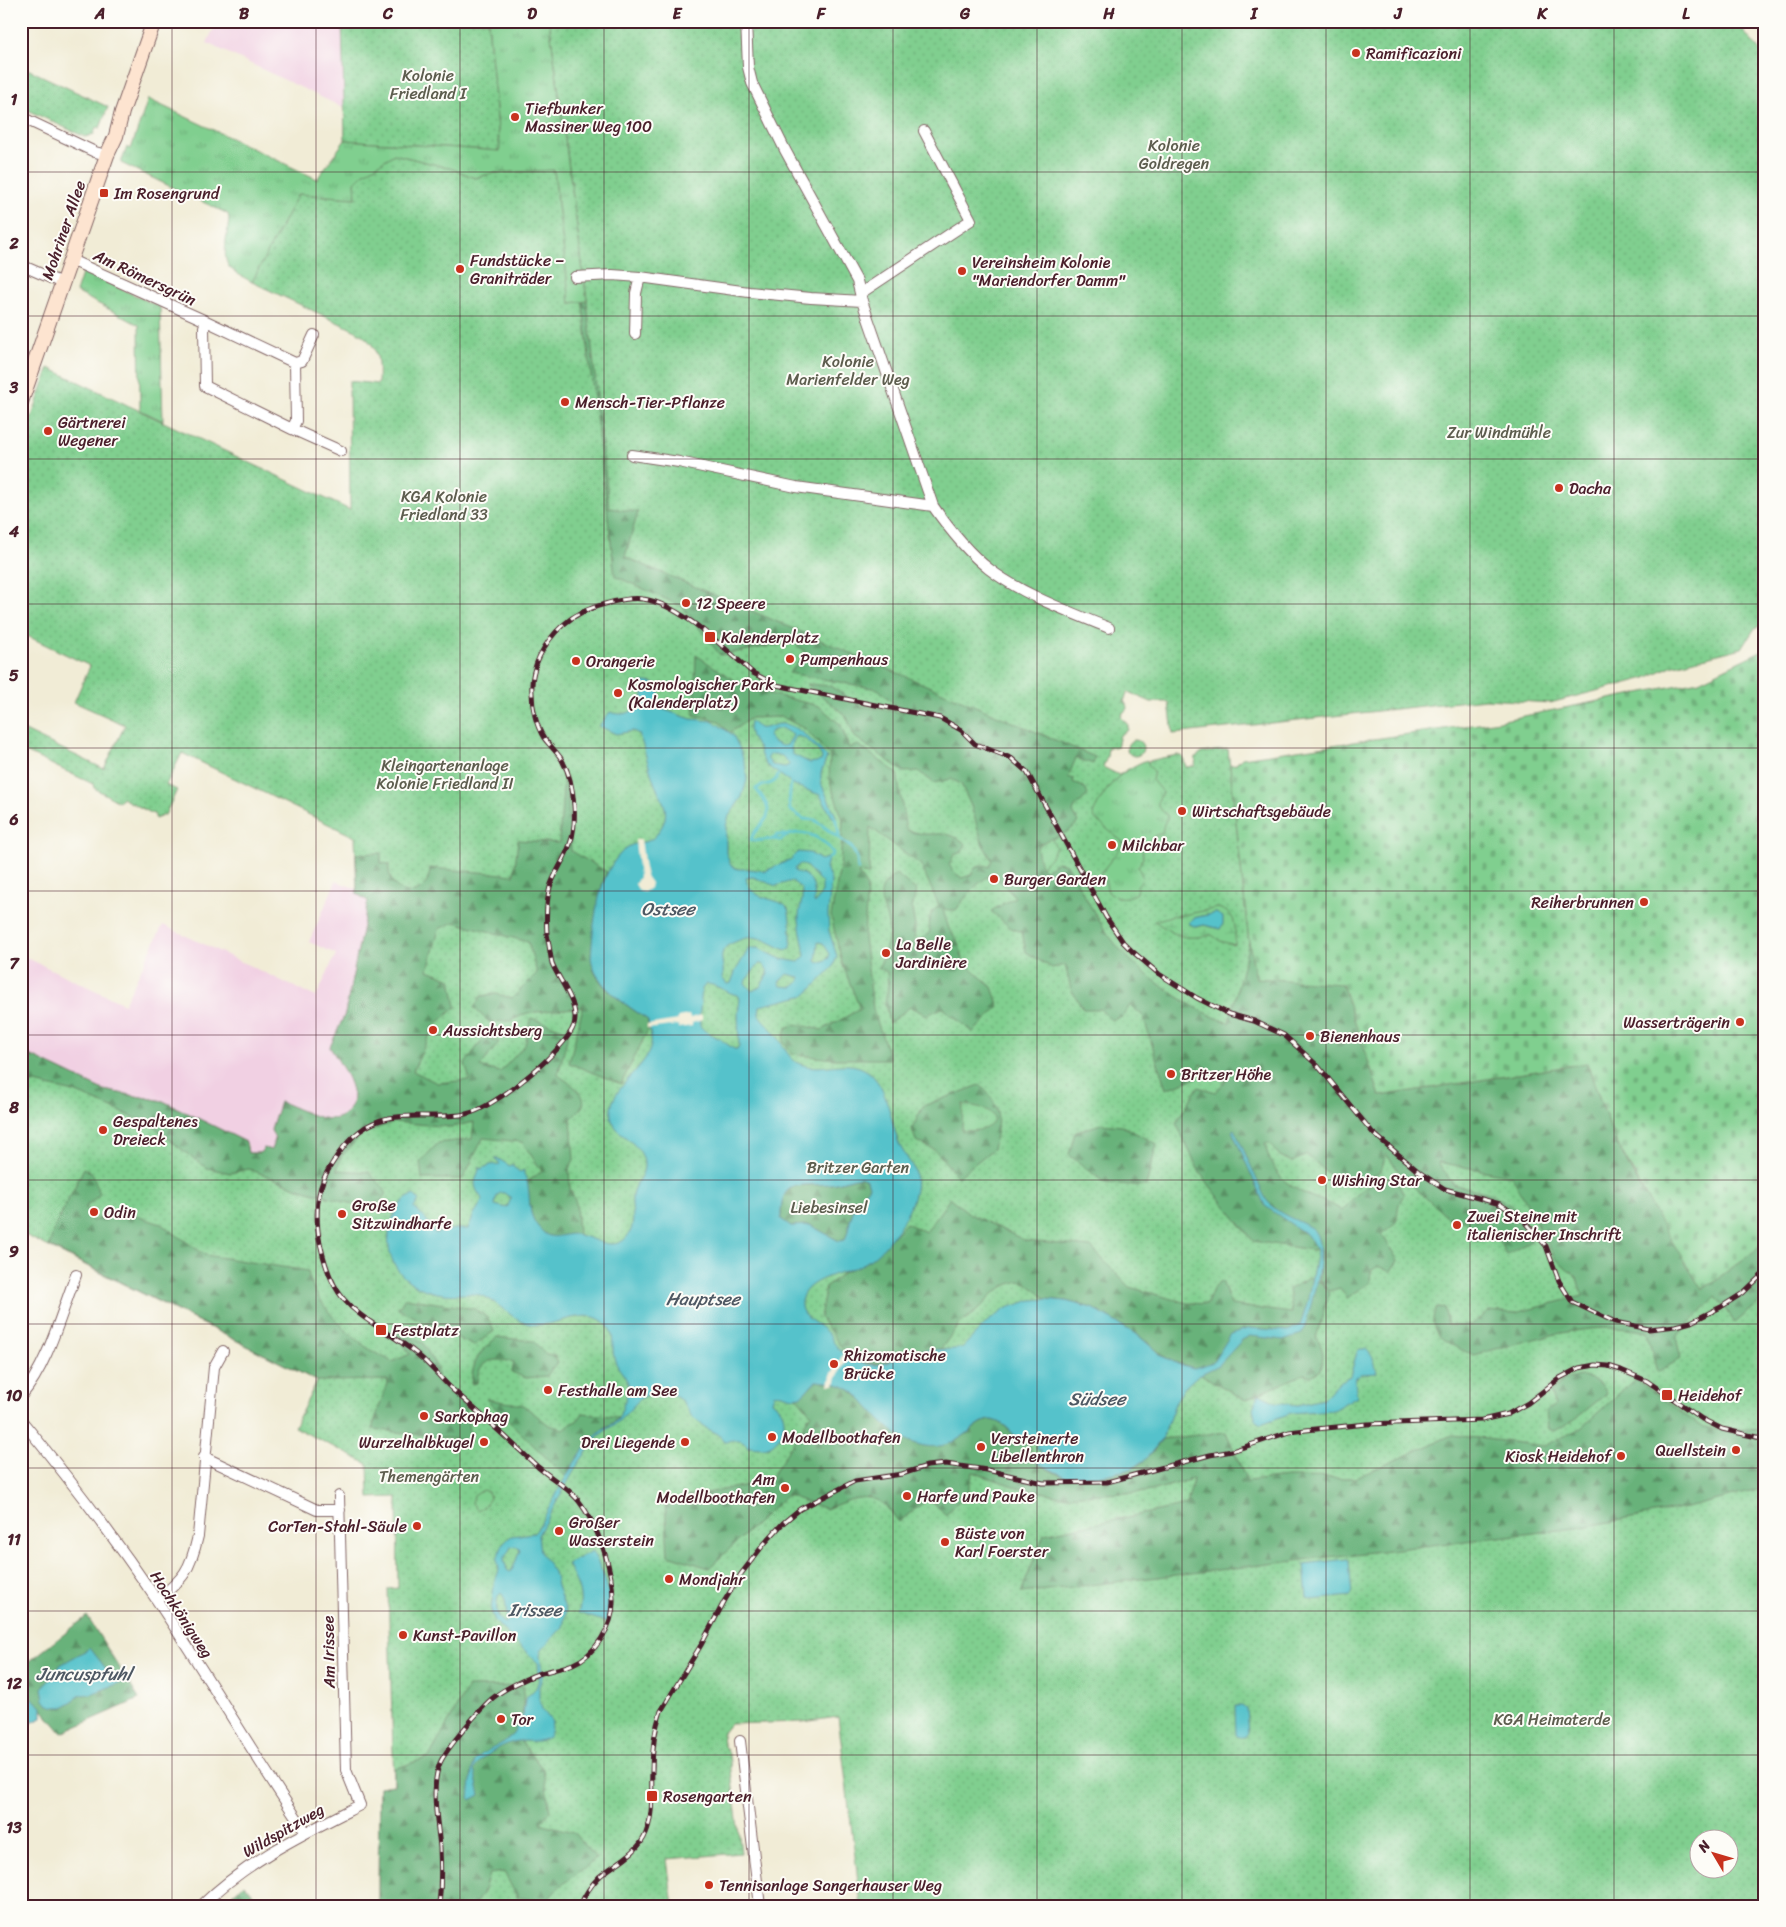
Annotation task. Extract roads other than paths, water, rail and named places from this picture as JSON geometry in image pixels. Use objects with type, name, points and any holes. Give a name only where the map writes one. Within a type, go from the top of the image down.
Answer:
[{"type":"main road","name":"Mohriner Allee","points":[[21,402],[25,380],[71,260],[107,155],[118,132],[122,112],[154,21]]},
{"type":"street","points":[[746,21],[748,67],[752,83],[785,150],[857,281],[933,506],[968,550],[989,569],[1014,585],[1109,628]]},
{"type":"street","points":[[21,117],[95,152],[107,155]]},
{"type":"street","points":[[574,277],[640,277],[749,292],[811,298],[862,297],[971,220],[924,131]]},
{"type":"street","name":"Am Römersgrün","points":[[71,260],[295,363]]},
{"type":"street","points":[[21,265],[62,283]]},
{"type":"street","points":[[635,334],[636,293],[640,277]]},
{"type":"street","name":"Am Römersgrün","points":[[206,321],[204,327],[205,386],[341,451]]},
{"type":"street","points":[[292,428],[296,421],[295,363],[302,361],[314,336]]},
{"type":"street","points":[[632,455],[680,462],[796,488],[933,506]]},
{"type":"street","points":[[21,1396],[27,1389],[44,1358],[76,1275]]},
{"type":"street","points":[[157,1600],[179,1582],[192,1561],[198,1536],[204,1456],[214,1368],[223,1351]]},
{"type":"street","name":"Hochkönigweg","points":[[21,1420],[82,1495],[157,1600],[306,1832]]},
{"type":"street","points":[[204,1456],[317,1510],[340,1510]]},
{"type":"street","name":"Am Irissee","points":[[339,1496],[346,1770],[360,1805]]},
{"type":"street","points":[[740,1741],[760,1906]]},
{"type":"street","name":"Wildspitzweg","points":[[201,1906],[249,1865],[276,1848],[360,1805]]},
{"type":"water","points":[[642,682],[655,684],[659,690],[662,709],[691,719],[713,721],[733,735],[739,747],[745,764],[747,780],[742,797],[729,816],[726,826],[726,853],[731,866],[738,869],[765,871],[790,860],[798,852],[810,853],[821,860],[829,857],[826,867],[831,881],[828,915],[829,931],[837,956],[833,967],[806,995],[760,1006],[759,1015],[776,1035],[790,1057],[796,1062],[805,1066],[815,1067],[854,1066],[872,1075],[882,1089],[898,1141],[914,1170],[916,1185],[909,1210],[894,1234],[877,1254],[860,1265],[817,1282],[808,1288],[803,1296],[802,1311],[809,1319],[828,1333],[841,1351],[856,1360],[872,1365],[889,1362],[909,1352],[962,1348],[988,1321],[1007,1308],[1031,1300],[1046,1299],[1066,1301],[1092,1308],[1139,1336],[1162,1356],[1178,1364],[1194,1368],[1213,1362],[1231,1334],[1250,1328],[1288,1331],[1300,1325],[1307,1304],[1317,1250],[1307,1235],[1265,1206],[1232,1131],[1234,1129],[1268,1202],[1283,1214],[1311,1228],[1317,1236],[1319,1262],[1317,1279],[1302,1334],[1283,1340],[1250,1336],[1242,1340],[1219,1365],[1197,1376],[1185,1387],[1176,1401],[1162,1439],[1146,1459],[1131,1469],[1105,1475],[1066,1477],[1037,1463],[1038,1456],[1041,1455],[1040,1450],[1037,1450],[1036,1446],[1038,1445],[1035,1440],[1033,1442],[1030,1439],[1031,1437],[1026,1434],[1024,1437],[1015,1436],[1004,1425],[993,1420],[981,1423],[959,1439],[940,1446],[934,1447],[913,1443],[899,1436],[887,1426],[852,1391],[841,1385],[829,1382],[816,1381],[804,1394],[798,1397],[774,1394],[772,1401],[782,1411],[784,1417],[783,1429],[778,1440],[763,1448],[748,1447],[740,1440],[724,1441],[718,1434],[706,1428],[692,1417],[682,1401],[665,1391],[654,1392],[640,1399],[618,1422],[598,1436],[578,1464],[538,1535],[540,1552],[554,1572],[566,1611],[563,1627],[542,1649],[540,1656],[543,1675],[539,1687],[539,1699],[542,1709],[552,1722],[549,1737],[538,1741],[513,1742],[487,1755],[474,1770],[480,1795],[471,1800],[469,1798],[475,1761],[482,1754],[504,1742],[513,1734],[523,1715],[525,1699],[536,1688],[539,1679],[538,1663],[500,1627],[491,1611],[494,1584],[499,1570],[497,1559],[503,1544],[511,1536],[534,1533],[536,1531],[580,1454],[599,1432],[618,1419],[629,1388],[627,1380],[615,1361],[610,1329],[601,1320],[586,1316],[542,1325],[527,1324],[481,1295],[444,1294],[431,1292],[419,1287],[400,1273],[394,1264],[390,1253],[390,1227],[401,1203],[414,1195],[419,1200],[414,1208],[426,1219],[435,1233],[454,1229],[468,1229],[474,1214],[483,1200],[475,1184],[480,1167],[481,1169],[490,1165],[500,1164],[495,1158],[497,1158],[510,1166],[513,1164],[513,1167],[520,1172],[524,1170],[534,1221],[547,1235],[580,1235],[610,1244],[623,1240],[631,1230],[633,1221],[633,1193],[642,1174],[643,1158],[640,1151],[614,1124],[611,1117],[611,1107],[619,1090],[646,1057],[650,1049],[651,1038],[648,1020],[621,1001],[605,986],[598,978],[591,958],[595,917],[601,888],[606,875],[624,850],[637,843],[648,841],[656,835],[661,828],[666,813],[639,734],[633,731],[616,734],[599,726],[610,712],[624,714],[636,708],[643,697]],"holes":[[[800,864],[806,866],[822,883],[822,892],[815,904],[812,882],[807,876],[795,871],[795,868]],[[753,877],[776,886],[792,881],[801,888],[799,920],[805,956],[799,962],[781,959],[758,948],[749,948],[731,983],[727,984],[722,978],[722,954],[726,946],[750,937],[762,939],[786,950],[791,948],[791,928],[788,909],[779,902],[753,892],[746,878]],[[818,942],[823,943],[830,954],[828,959],[819,963],[816,961]],[[759,964],[762,964],[767,969],[768,974],[760,987],[752,991],[745,983],[746,980]],[[787,974],[800,977],[799,982],[793,987],[781,986],[779,982]],[[706,984],[737,995],[740,999],[738,1013],[739,1046],[737,1049],[705,1031],[700,1026],[702,989]],[[860,1177],[867,1180],[869,1186],[854,1208],[845,1240],[839,1241],[810,1225],[791,1226],[781,1219],[784,1196],[788,1190],[801,1185],[834,1183]],[[500,1193],[504,1193],[511,1198],[507,1208],[495,1205],[496,1198]],[[516,1546],[520,1550],[513,1568],[510,1572],[507,1570],[504,1559],[511,1547]],[[501,1593],[505,1603],[507,1620],[505,1623],[499,1618],[498,1596]]]},
{"type":"water","points":[[750,721],[759,728],[779,724],[786,725],[806,735],[817,746],[827,757],[821,773],[821,783],[836,816],[835,818],[832,817],[820,795],[796,786],[766,765],[759,748],[751,737]],"holes":[[[781,728],[793,735],[787,745],[782,746],[773,742],[768,736],[771,731]],[[796,736],[803,738],[818,750],[822,757],[821,761],[810,763],[792,754],[791,746]],[[769,755],[782,756],[789,765],[785,767],[772,765],[767,758]]]},
{"type":"water","points":[[1216,913],[1223,917],[1223,924],[1220,929],[1204,925],[1196,927],[1188,923],[1194,918]]},
{"type":"water","points":[[1360,1349],[1366,1349],[1371,1355],[1377,1373],[1361,1374],[1356,1377],[1357,1396],[1333,1410],[1291,1413],[1261,1424],[1256,1421],[1253,1408],[1259,1394],[1276,1402],[1297,1405],[1323,1399],[1339,1382],[1350,1376],[1357,1352]]},
{"type":"water","points":[[592,1551],[601,1568],[609,1594],[606,1622],[578,1613],[580,1594],[567,1564]]},
{"type":"water","points":[[1347,1559],[1349,1562],[1351,1596],[1311,1600],[1307,1598],[1304,1564]]},
{"type":"water","name":"Juncuspfuhl","points":[[90,1648],[111,1675],[120,1675],[123,1682],[91,1694],[81,1695],[64,1707],[54,1707],[47,1704],[44,1700],[42,1688],[57,1672],[60,1665]]},
{"type":"water","points":[[33,1699],[42,1707],[42,1718],[29,1724],[21,1724],[21,1701]]},
{"type":"water","points":[[1235,1706],[1242,1706],[1246,1709],[1248,1733],[1245,1738],[1240,1738],[1236,1735]]},
{"type":"waterway","points":[[778,775],[772,783],[756,789],[765,802],[768,811],[765,820],[755,831],[751,840],[780,840],[791,834],[803,833],[815,837],[825,844],[833,853],[829,858]]},
{"type":"waterway","points":[[791,782],[790,810],[804,819],[815,820],[852,848],[857,858],[858,869]]},
{"type":"waterway","points":[[835,818],[839,837]]},
{"type":"waterway","points":[[774,838],[778,835],[786,835]]},
{"type":"railway","points":[[439,1906],[440,1855],[435,1794],[440,1763],[465,1728],[481,1709],[498,1694],[533,1676],[573,1664],[589,1654],[601,1639],[610,1621],[613,1603],[611,1578],[604,1551],[594,1526],[577,1499],[538,1467],[453,1390],[418,1355],[366,1319],[343,1299],[327,1269],[321,1247],[317,1223],[318,1205],[320,1189],[327,1171],[342,1149],[359,1131],[373,1123],[389,1118],[447,1116],[466,1114],[478,1110],[509,1091],[543,1063],[568,1036],[574,1025],[575,1017],[572,1001],[552,963],[546,922],[550,887],[568,850],[572,835],[574,825],[573,794],[565,765],[544,738],[539,728],[533,704],[532,684],[533,674],[544,647],[556,632],[582,612],[629,599],[643,599],[657,603],[687,618],[716,640],[753,673],[776,685],[940,718],[961,730],[975,744],[1011,758],[1027,772],[1106,917],[1123,942],[1132,951],[1159,974],[1197,998],[1229,1014],[1254,1021],[1284,1035],[1318,1066],[1373,1133],[1419,1172],[1445,1189],[1500,1204],[1523,1219],[1546,1246],[1559,1281],[1572,1302],[1615,1322],[1649,1329],[1676,1326],[1691,1322],[1721,1307],[1743,1293],[1765,1272]]},
{"type":"railway","points":[[580,1906],[588,1890],[599,1877],[626,1858],[643,1840],[650,1818],[653,1749],[661,1711],[741,1574],[783,1523],[800,1509],[855,1481],[902,1474],[927,1466],[946,1464],[987,1470],[1043,1483],[1107,1482],[1232,1451],[1289,1432],[1367,1424],[1482,1420],[1508,1414],[1528,1403],[1560,1378],[1579,1368],[1595,1365],[1608,1366],[1647,1381],[1702,1419],[1722,1429],[1765,1439]]},
{"type":"place","name":"Ramificazioni","points":[[1356,53]]},
{"type":"place","name":"Tiefbunker Massiner Weg 100","points":[[515,117]]},
{"type":"place","name":"Im Rosengrund","points":[[104,193]]},
{"type":"place","name":"Fundstücke – Graniträder","points":[[460,269]]},
{"type":"place","name":"Vereinsheim Kolonie \"Mariendorfer Damm\"","points":[[962,271]]},
{"type":"place","name":"Mensch-Tier-Pflanze","points":[[565,402]]},
{"type":"place","name":"Gärtnerei Wegener","points":[[48,431]]},
{"type":"place","name":"Dacha","points":[[1559,488]]},
{"type":"place","name":"12 Speere","points":[[686,603]]},
{"type":"place","name":"Kalenderplatz","points":[[710,637]]},
{"type":"place","name":"Pumpenhaus","points":[[790,659]]},
{"type":"place","name":"Orangerie","points":[[576,661]]},
{"type":"place","name":"Kosmologischer Park (Kalenderplatz)","points":[[618,693]]},
{"type":"place","name":"Wirtschaftsgebäude","points":[[1182,811]]},
{"type":"place","name":"Milchbar","points":[[1112,845]]},
{"type":"place","name":"Burger Garden","points":[[994,879]]},
{"type":"place","name":"Reiherbrunnen","points":[[1644,902]]},
{"type":"place","name":"La Belle Jardinière","points":[[886,953]]},
{"type":"place","name":"Wasserträgerin","points":[[1740,1022]]},
{"type":"place","name":"Aussichtsberg","points":[[433,1030]]},
{"type":"place","name":"Bienenhaus","points":[[1310,1036]]},
{"type":"place","name":"Britzer Höhe","points":[[1171,1074]]},
{"type":"place","name":"Gespaltenes Dreieck","points":[[103,1130]]},
{"type":"place","name":"Wishing Star","points":[[1322,1180]]},
{"type":"place","name":"Odin","points":[[94,1212]]},
{"type":"place","name":"Große Sitzwindharfe","points":[[342,1214]]},
{"type":"place","name":"Zwei Steine mit italienischer Inschrift","points":[[1457,1225]]},
{"type":"place","name":"Festplatz","points":[[381,1330]]},
{"type":"place","name":"Rhizomatische Brücke","points":[[834,1364]]},
{"type":"place","name":"Festhalle am See","points":[[548,1390]]},
{"type":"place","name":"Heidehof","points":[[1667,1395]]},
{"type":"place","name":"Sarkophag","points":[[424,1416]]},
{"type":"place","name":"Modellboothafen","points":[[772,1437]]},
{"type":"place","name":"Wurzelhalbkugel","points":[[484,1442]]},
{"type":"place","name":"Drei Liegende","points":[[685,1442]]},
{"type":"place","name":"Versteinerte Libellenthron","points":[[981,1447]]},
{"type":"place","name":"Quellstein","points":[[1736,1450]]},
{"type":"place","name":"Kiosk Heidehof","points":[[1621,1456]]},
{"type":"place","name":"Am Modellboothafen","points":[[785,1488]]},
{"type":"place","name":"Harfe und Pauke","points":[[907,1496]]},
{"type":"place","name":"CorTen-Stahl-Säule","points":[[417,1526]]},
{"type":"place","name":"Großer Wasserstein","points":[[559,1531]]},
{"type":"place","name":"Büste von Karl Foerster","points":[[945,1542]]},
{"type":"place","name":"Mondjahr","points":[[669,1579]]},
{"type":"place","name":"Kunst-Pavillon","points":[[403,1635]]},
{"type":"place","name":"Tor","points":[[501,1719]]},
{"type":"place","name":"Rosengarten","points":[[652,1796]]},
{"type":"place","name":"Tennisanlage Sangerhauser Weg","points":[[709,1885]]},
{"type":"park label","name":"Kolonie Friedland I","points":[[428,84]]},
{"type":"park label","name":"Kolonie Goldregen","points":[[1174,154]]},
{"type":"park label","name":"Kolonie Marienfelder Weg","points":[[848,370]]},
{"type":"park label","name":"Zur Windmühle","points":[[1499,432]]},
{"type":"park label","name":"KGA Kolonie Friedland 33","points":[[444,505]]},
{"type":"park label","name":"Kleingartenanlage Kolonie Friedland II","points":[[445,774]]},
{"type":"park label","name":"Britzer Garten","points":[[858,1167]]},
{"type":"park label","name":"Liebesinsel","points":[[829,1207]]},
{"type":"park label","name":"Themengärten","points":[[429,1476]]},
{"type":"park label","name":"KGA Heimaterde","points":[[1552,1719]]},
{"type":"water label","name":"Ostsee","points":[[668,909]]},
{"type":"water label","name":"Hauptsee","points":[[703,1299]]},
{"type":"water label","name":"Südsee","points":[[1097,1399]]},
{"type":"water label","name":"Irissee","points":[[535,1610]]}]
